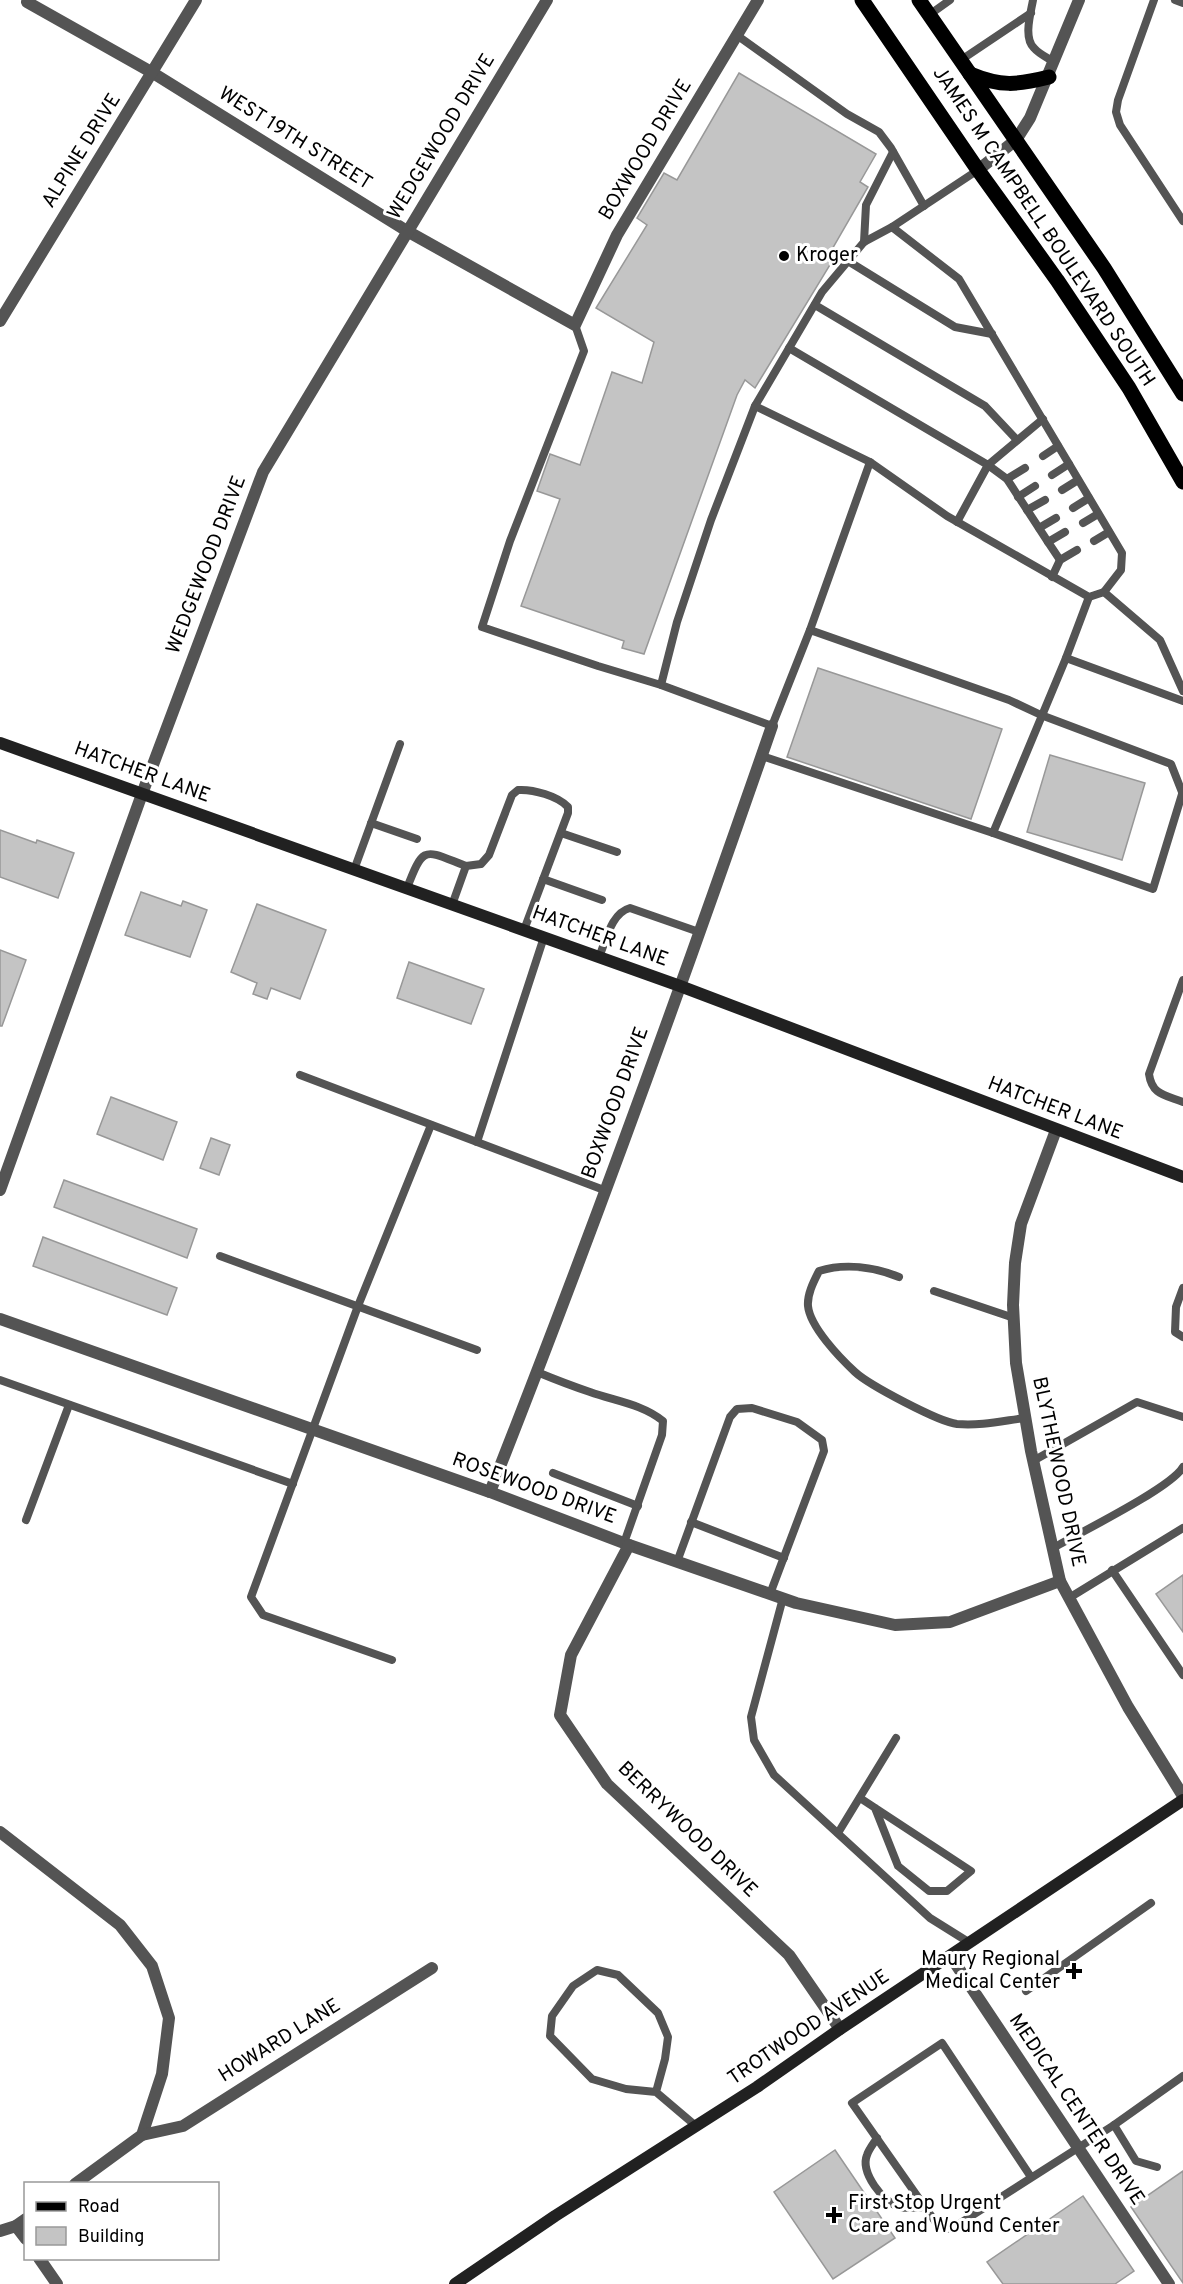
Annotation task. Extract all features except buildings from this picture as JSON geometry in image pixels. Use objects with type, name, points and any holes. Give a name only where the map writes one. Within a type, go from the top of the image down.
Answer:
[{"type":"main road","name":"JAMES M CAMPBELL BOULEVARD SOUTH","points":[[862,0],[978,170],[1057,280],[1129,388],[1183,482]]},
{"type":"main road","name":"JAMES M CAMPBELL BOULEVARD SOUTH","points":[[919,0],[1104,268],[1183,394]]},
{"type":"main road","points":[[970,74],[986,81],[1006,85],[1023,84],[1048,77]]},
{"type":"street","name":"ALPINE DRIVE","points":[[0,321],[196,0]]},
{"type":"street","name":"WEDGEWOOD DRIVE","points":[[0,1190],[142,794],[263,472],[547,0]]},
{"type":"street","name":"BOXWOOD DRIVE","points":[[575,324],[617,235],[758,0]]},
{"type":"street","points":[[978,170],[1016,140],[1030,118],[1078,0]]},
{"type":"street","name":"WEST 19TH STREET","points":[[27,2],[153,73],[408,231],[575,324]]},
{"type":"street","name":"BOXWOOD DRIVE","points":[[490,1492],[537,1372],[680,986],[772,726]]},
{"type":"street","name":"HATCHER LANE","points":[[0,743],[680,986],[1183,1177]]},
{"type":"street","name":"BLYTHEWOOD DRIVE","points":[[1056,1130],[1021,1224],[1015,1263],[1016,1363],[1033,1461],[1060,1581],[1128,1707],[1183,1798]]},
{"type":"street","name":"ROSEWOOD DRIVE","points":[[0,1318],[490,1492],[626,1544],[783,1598],[895,1625],[939,1623],[950,1622],[1060,1581]]},
{"type":"street","name":"BERRYWOOD DRIVE","points":[[626,1544],[571,1655],[560,1715],[607,1784],[789,1955],[840,2029]]},
{"type":"street","name":"TROTWOOD AVENUE","points":[[455,2284],[555,2216],[757,2087],[1183,1798]]},
{"type":"street","points":[[0,1832],[120,1925],[152,1966],[169,2018],[162,2074],[142,2135],[78,2182]]},
{"type":"street","name":"MEDICAL CENTER DRIVE","points":[[951,1957],[1169,2284]]},
{"type":"street","name":"HOWARD LANE","points":[[142,2135],[183,2126],[432,1968]]},
{"type":"street","points":[[0,2231],[21,2222]]},
{"type":"street","points":[[40,2260],[57,2284]]},
{"type":"lane","points":[[929,15],[950,0]]},
{"type":"lane","points":[[1034,0],[1030,42],[1033,48],[1054,62]]},
{"type":"lane","points":[[1154,0],[1118,100],[1116,112],[1120,125],[1183,221]]},
{"type":"lane","points":[[1174,0],[1183,3]]},
{"type":"lane","points":[[961,60],[1031,13]]},
{"type":"lane","points":[[738,36],[847,114],[879,132],[924,206]]},
{"type":"lane","points":[[864,242],[866,205],[893,152]]},
{"type":"lane","points":[[661,685],[677,622],[711,520],[755,406],[822,292],[864,242],[892,227],[978,170]]},
{"type":"lane","points":[[892,227],[959,279],[1122,553],[1121,570],[1104,591],[1089,597],[993,833]]},
{"type":"lane","points":[[848,261],[955,327],[992,334]]},
{"type":"lane","points":[[815,305],[985,406],[1017,440]]},
{"type":"lane","points":[[575,324],[584,351],[510,541],[482,627],[661,685],[772,726],[810,630],[870,462]]},
{"type":"lane","points":[[789,348],[988,465],[1007,480],[1060,560]]},
{"type":"lane","points":[[755,406],[870,462],[957,522],[1089,597]]},
{"type":"lane","points":[[957,522],[988,465],[1043,419]]},
{"type":"lane","points":[[1043,456],[1058,446]]},
{"type":"lane","points":[[1052,475],[1068,464]]},
{"type":"lane","points":[[1007,480],[1025,468]]},
{"type":"lane","points":[[1062,490],[1078,480]]},
{"type":"lane","points":[[1018,497],[1035,486]]},
{"type":"lane","points":[[1073,508],[1089,498]]},
{"type":"lane","points":[[1028,510],[1045,500]]},
{"type":"lane","points":[[1083,523],[1098,514]]},
{"type":"lane","points":[[1039,528],[1056,518]]},
{"type":"lane","points":[[1048,542],[1065,532]]},
{"type":"lane","points":[[1094,541],[1109,532]]},
{"type":"lane","points":[[1052,577],[1060,560],[1077,550]]},
{"type":"lane","points":[[1104,591],[1160,640],[1183,691]]},
{"type":"lane","points":[[762,756],[1153,888],[1183,792],[1171,764],[1041,715],[1009,700],[810,630]]},
{"type":"lane","points":[[1066,658],[1183,701]]},
{"type":"lane","points":[[354,870],[400,744]]},
{"type":"lane","points":[[407,888],[417,861],[425,855],[434,854],[466,866],[481,864],[489,855],[512,795],[518,790],[528,789],[563,802],[568,807],[568,813],[524,930]]},
{"type":"lane","points":[[371,823],[417,839]]},
{"type":"lane","points":[[561,833],[618,852]]},
{"type":"lane","points":[[452,904],[466,866]]},
{"type":"lane","points":[[543,879],[602,900]]},
{"type":"lane","points":[[599,957],[617,915],[630,908],[699,932]]},
{"type":"lane","points":[[477,1142],[544,937]]},
{"type":"lane","points":[[1183,980],[1149,1074],[1151,1085],[1157,1092],[1183,1102]]},
{"type":"lane","points":[[300,1075],[604,1190]]},
{"type":"lane","points":[[392,1660],[263,1615],[251,1597],[358,1306],[431,1125]]},
{"type":"lane","points":[[220,1256],[477,1350]]},
{"type":"lane","points":[[899,1277],[880,1270],[836,1266],[819,1271],[810,1291],[808,1306],[819,1332],[856,1373],[934,1418],[955,1424],[982,1425],[1025,1418]]},
{"type":"lane","points":[[1183,1288],[1176,1307],[1175,1332],[1183,1337]]},
{"type":"lane","points":[[934,1291],[1014,1318]]},
{"type":"lane","points":[[537,1372],[591,1393],[628,1403],[654,1414],[663,1421],[662,1435],[626,1544]]},
{"type":"lane","points":[[0,1380],[293,1484]]},
{"type":"lane","points":[[1033,1461],[1137,1402],[1183,1417]]},
{"type":"lane","points":[[26,1520],[69,1405]]},
{"type":"lane","points":[[677,1562],[730,1417],[737,1409],[752,1408],[797,1422],[822,1440],[824,1451],[770,1594]]},
{"type":"lane","points":[[1053,1548],[1160,1488],[1179,1474],[1183,1467]]},
{"type":"lane","points":[[553,1473],[638,1506]]},
{"type":"lane","points":[[691,1522],[784,1558]]},
{"type":"lane","points":[[1069,1598],[1183,1528]]},
{"type":"lane","points":[[1112,1570],[1183,1675]]},
{"type":"lane","points":[[783,1598],[751,1717],[754,1740],[774,1775],[930,1918],[970,1943]]},
{"type":"lane","points":[[838,1833],[896,1738]]},
{"type":"lane","points":[[860,1798],[971,1871],[947,1891],[929,1891],[898,1866],[875,1808]]},
{"type":"lane","points":[[1026,1990],[1151,1903]]},
{"type":"lane","points":[[656,2092],[668,2037],[658,2013],[618,1975],[597,1970],[573,1986],[552,2016],[550,2036],[592,2079],[626,2090],[656,2092],[696,2126]]},
{"type":"lane","points":[[1031,2177],[942,2043],[852,2103],[939,2227],[951,2229],[1114,2125],[1183,2076]]},
{"type":"lane","points":[[1114,2125],[1136,2161],[1157,2167]]},
{"type":"lane","points":[[877,2138],[866,2156],[866,2168],[872,2181],[886,2200],[900,2207],[925,2207]]},
{"type":"place","name":"Kroger","points":[[784,256]]},
{"type":"place","name":"Maury Regional Medical Center","points":[[1074,1971]]},
{"type":"place","name":"First Stop Urgent Care and Wound Center","points":[[834,2215]]}]
